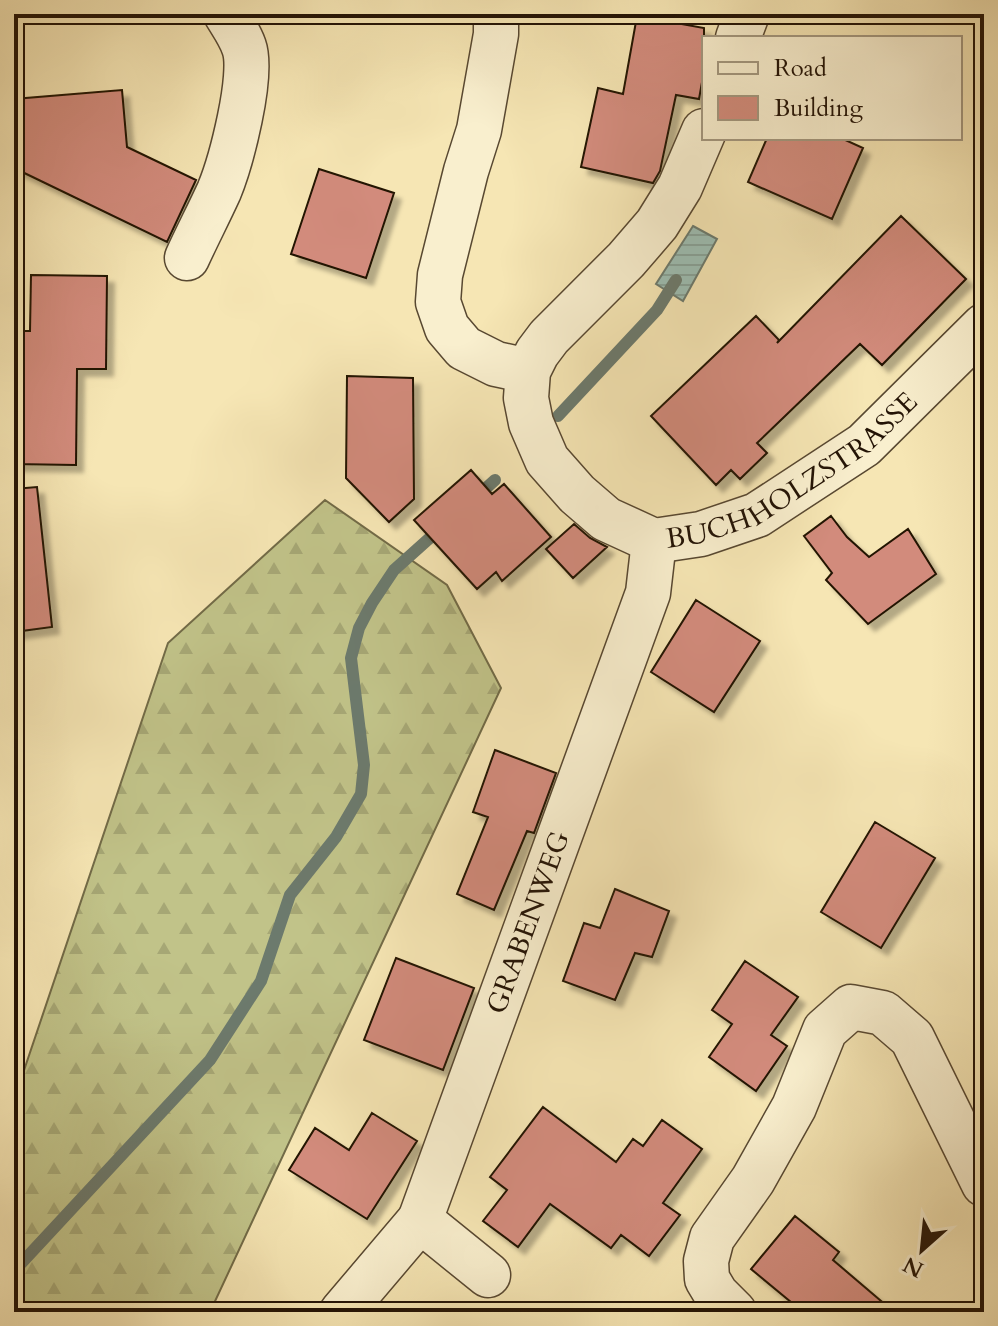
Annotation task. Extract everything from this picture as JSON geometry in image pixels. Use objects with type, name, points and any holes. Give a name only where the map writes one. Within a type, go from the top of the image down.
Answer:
[{"type":"street","points":[[187,258],[220,188],[243,101],[247,65],[244,48],[226,14]]},
{"type":"street","points":[[496,14],[496,34],[479,130],[440,275],[438,302],[447,328],[464,348],[496,364],[528,371],[549,337],[626,260],[657,224],[680,187],[702,136]]},
{"type":"street","points":[[739,36],[747,14]]},
{"type":"street","name":"BUCHHOLZSTRASSE","points":[[528,371],[526,398],[531,423],[547,460],[577,494],[606,519],[654,541],[701,534],[757,515],[864,445],[984,326]]},
{"type":"street","name":"GRABENWEG","points":[[420,1220],[648,593],[654,541]]},
{"type":"street","points":[[734,1312],[716,1294],[707,1279],[706,1261],[712,1238],[753,1180],[794,1107],[825,1030],[851,1007],[883,1013],[912,1038],[984,1184]]},
{"type":"street","points":[[342,1312],[420,1220],[488,1275]]},
{"type":"green space","points":[[325,500],[447,585],[501,688],[210,1312],[14,1312],[14,1100],[168,643]]},
{"type":"water","points":[[693,226],[717,239],[683,301],[656,284]]},
{"type":"building","points":[[637,16],[704,28],[699,99],[676,95],[660,171],[653,183],[581,167],[598,88],[623,94]]},
{"type":"building","points":[[122,90],[127,147],[196,180],[167,242],[14,168],[14,99]]},
{"type":"building","points":[[766,140],[845,140],[863,148],[832,219],[748,182]]},
{"type":"building","points":[[319,169],[394,193],[366,278],[291,254]]},
{"type":"building","points":[[901,216],[966,279],[882,365],[860,344],[757,443],[767,453],[740,479],[731,470],[716,485],[651,416],[756,316],[779,340],[777,343]]},
{"type":"building","points":[[31,275],[107,276],[106,369],[77,369],[76,465],[14,464],[14,331],[30,331]]},
{"type":"building","points":[[347,376],[413,378],[414,499],[389,522],[346,478]]},
{"type":"building","points":[[471,470],[492,494],[504,484],[551,537],[502,581],[496,572],[477,589],[414,520]]},
{"type":"building","points":[[37,487],[52,627],[14,632],[14,489]]},
{"type":"building","points":[[831,516],[847,537],[869,557],[908,529],[936,574],[868,624],[826,580],[832,573],[804,536]]},
{"type":"building","points":[[574,524],[607,547],[573,578],[546,549]]},
{"type":"building","points":[[696,600],[760,641],[714,712],[651,672]]},
{"type":"building","points":[[495,750],[556,773],[534,833],[527,831],[494,910],[457,894],[488,817],[473,812]]},
{"type":"building","points":[[875,822],[935,858],[881,948],[821,912]]},
{"type":"building","points":[[615,889],[669,911],[652,957],[635,953],[615,1000],[563,981],[584,923],[600,928]]},
{"type":"building","points":[[396,958],[474,988],[443,1070],[364,1040]]},
{"type":"building","points":[[745,961],[798,997],[771,1035],[787,1046],[756,1091],[709,1057],[732,1024],[712,1010]]},
{"type":"building","points":[[543,1107],[616,1162],[633,1139],[643,1146],[662,1120],[702,1149],[663,1203],[680,1215],[649,1256],[621,1235],[611,1248],[550,1204],[518,1247],[483,1221],[507,1190],[490,1177]]},
{"type":"building","points":[[372,1113],[417,1141],[367,1219],[289,1170],[315,1128],[349,1150]]},
{"type":"building","points":[[795,1216],[839,1252],[833,1260],[894,1312],[803,1312],[751,1269]]},
{"type":"waterway","points":[[558,416],[657,310],[676,280]]},
{"type":"waterway","points":[[474,499],[495,480]]},
{"type":"waterway","points":[[14,1271],[210,1060],[261,981],[290,895],[336,837],[361,794],[364,765],[351,658],[359,628],[394,570],[442,527]]}]
